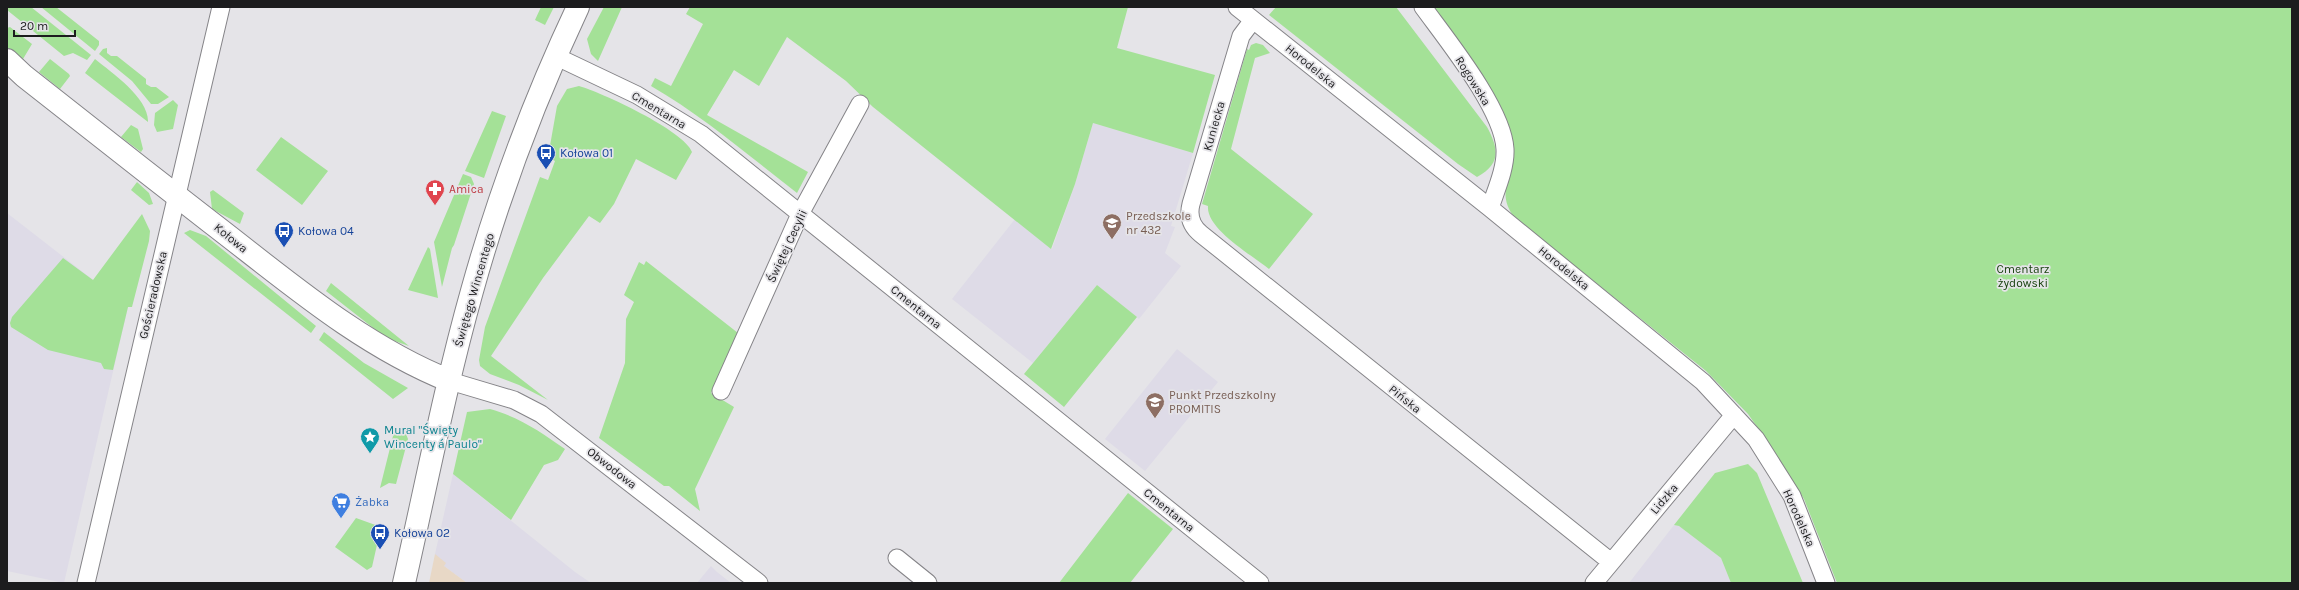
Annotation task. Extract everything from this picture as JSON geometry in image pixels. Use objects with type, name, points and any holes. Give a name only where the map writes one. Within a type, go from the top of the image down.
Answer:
[{"type":"street","name":"Gościeradowska","points":[[86,583],[221,7]]},
{"type":"street","name":"Świętego Wincentego","points":[[404,583],[472,290],[504,190],[555,56],[578,7]]},
{"type":"street","name":"Horodelska","points":[[1237,7],[1490,208],[1703,382],[1756,439],[1792,496],[1826,583]]},
{"type":"street","name":"Rogowska","points":[[1423,7],[1486,97],[1501,131],[1505,148],[1503,165],[1490,208]]},
{"type":"street","name":"Kuniecka","points":[[1201,234],[1190,220],[1191,204],[1241,36],[1253,20]]},
{"type":"street","name":"Cmentarna","points":[[555,56],[637,95],[701,134],[1260,583]]},
{"type":"street","name":"Kołowa","points":[[7,60],[16,71],[269,269],[376,346],[417,368],[450,381]]},
{"type":"street","name":"Świętej Cecylii","points":[[721,391],[800,214],[860,104]]},
{"type":"street","name":"Pińska","points":[[1201,234],[1610,562]]},
{"type":"street","name":"Obwodowa","points":[[450,381],[514,400],[541,414],[759,583]]},
{"type":"street","name":"Lidzka","points":[[1594,583],[1734,415]]},
{"type":"street","points":[[897,558],[928,583]]},
{"type":"shaded area","name":"Przedszkole nr 432","points":[[1093,123],[1193,153],[1171,226],[1175,227],[1165,253],[1181,266],[1139,319],[1097,285],[1033,363],[952,299],[1015,219],[1052,249],[1075,184]]},
{"type":"shaded area","points":[[7,213],[128,307],[64,583],[7,571]]},
{"type":"shaded area","name":"Punkt Przedszkolny PROMITIS","points":[[1177,349],[1218,382],[1145,471],[1105,439]]},
{"type":"shaded area","points":[[453,474],[575,572],[591,583],[467,583],[444,566],[435,554]]},
{"type":"shaded area","points":[[1674,525],[1679,526],[1721,558],[1731,583],[1629,583]]},
{"type":"shaded area","points":[[435,554],[446,563],[444,566],[467,583],[429,583]]},
{"type":"shaded area","points":[[711,566],[717,572],[731,583],[697,583]]},
{"type":"green space","points":[[7,7],[31,7],[91,55],[87,60],[73,53],[64,56],[7,10]]},
{"type":"green space","points":[[41,7],[56,7],[99,41],[99,45],[95,51]]},
{"type":"green space","points":[[541,7],[554,7],[545,25],[535,20]]},
{"type":"green space","points":[[604,7],[622,7],[598,61],[591,54],[587,39]]},
{"type":"green space","points":[[690,7],[1128,7],[1117,48],[1215,75],[1193,153],[1093,123],[1075,184],[1051,249],[873,107],[846,81],[787,37],[759,86],[734,70],[707,115],[808,172],[797,193],[707,123],[651,86],[655,78],[671,86],[703,24],[686,14]]},
{"type":"green space","points":[[1276,7],[1396,7],[1487,127],[1494,142],[1496,155],[1490,167],[1477,177],[1458,164],[1269,15]]},
{"type":"green space","name":"Cmentarz żydowski","points":[[1433,7],[2292,7],[2292,583],[1837,583],[1804,499],[1772,448],[1748,414],[1706,371],[1515,218],[1510,211],[1507,204],[1506,191],[1512,162]]},
{"type":"green space","points":[[10,27],[32,44],[23,59],[7,47],[7,28]]},
{"type":"green space","points":[[1256,43],[1263,45],[1270,53],[1255,58],[1231,149],[1313,214],[1269,269],[1231,241],[1214,224],[1209,215],[1208,206],[1202,204],[1247,49],[1249,50],[1251,45]]},
{"type":"green space","points":[[107,48],[107,53],[111,56],[117,56],[146,79],[146,84],[151,87],[156,87],[169,97],[158,104],[151,104],[132,81],[99,54],[103,49]]},
{"type":"green space","points":[[50,59],[70,76],[60,89],[39,72]]},
{"type":"green space","points":[[95,59],[120,79],[136,95],[143,104],[147,113],[148,122],[85,73]]},
{"type":"green space","points":[[579,86],[623,104],[659,123],[686,143],[692,152],[676,180],[636,159],[614,204],[600,223],[589,216],[543,278],[491,356],[548,400],[519,385],[490,374],[480,366],[479,360],[485,327],[540,177],[548,180],[555,161],[548,157],[557,106],[567,89]]},
{"type":"green space","points":[[173,100],[178,105],[173,129],[157,132],[154,125],[155,113]]},
{"type":"green space","points":[[492,111],[506,116],[484,178],[465,171]]},
{"type":"green space","points":[[131,125],[138,129],[143,149],[141,152],[121,137]]},
{"type":"green space","points":[[281,137],[328,171],[302,205],[256,170]]},
{"type":"green space","points":[[463,174],[471,177],[474,184],[452,248],[442,287],[434,242]]},
{"type":"green space","points":[[137,182],[149,193],[153,204],[149,205],[131,190]]},
{"type":"green space","points":[[213,190],[244,213],[240,224],[212,209],[210,192]]},
{"type":"green space","points":[[142,214],[150,231],[149,241],[132,307],[128,307],[113,370],[104,369],[101,363],[48,350],[11,327],[10,323],[12,317],[63,258],[93,280]]},
{"type":"green space","points":[[190,230],[206,236],[316,326],[311,333],[184,233]]},
{"type":"green space","points":[[428,247],[430,249],[438,298],[408,290]]},
{"type":"green space","points":[[646,261],[738,333],[711,393],[734,407],[695,489],[700,511],[669,486],[664,486],[599,438],[625,363],[626,319],[634,302],[624,295],[639,262],[644,265]]},
{"type":"green space","points":[[331,283],[409,346],[386,338],[326,291]]},
{"type":"green space","points":[[1097,285],[1137,317],[1064,407],[1024,374]]},
{"type":"green space","points":[[324,332],[364,363],[408,388],[393,399],[319,340]]},
{"type":"green space","points":[[490,409],[511,416],[538,431],[565,449],[558,460],[544,465],[511,520],[453,474],[467,412]]},
{"type":"green space","points":[[394,432],[406,434],[408,439],[396,484],[389,483],[380,488]]},
{"type":"green space","points":[[1748,464],[1757,473],[1803,583],[1731,583],[1721,558],[1679,526],[1674,525],[1715,473]]},
{"type":"green space","points":[[1128,493],[1173,529],[1130,583],[1059,583]]},
{"type":"green space","points":[[356,518],[381,527],[372,567],[367,570],[335,547]]},
{"type":"place","name":"Kołowa 01","points":[[546,170]]},
{"type":"place","name":"Amica","points":[[435,206]]},
{"type":"place","name":"Przedszkole nr 432","points":[[1112,240]]},
{"type":"place","name":"Kołowa 04","points":[[284,248]]},
{"type":"place","name":"Punkt Przedszkolny PROMITIS","points":[[1155,419]]},
{"type":"place","name":"Mural \"Święty Wincenty á Paulo\"","points":[[370,454]]},
{"type":"place","name":"Żabka","points":[[341,519]]},
{"type":"place","name":"Kołowa 02","points":[[380,550]]}]
